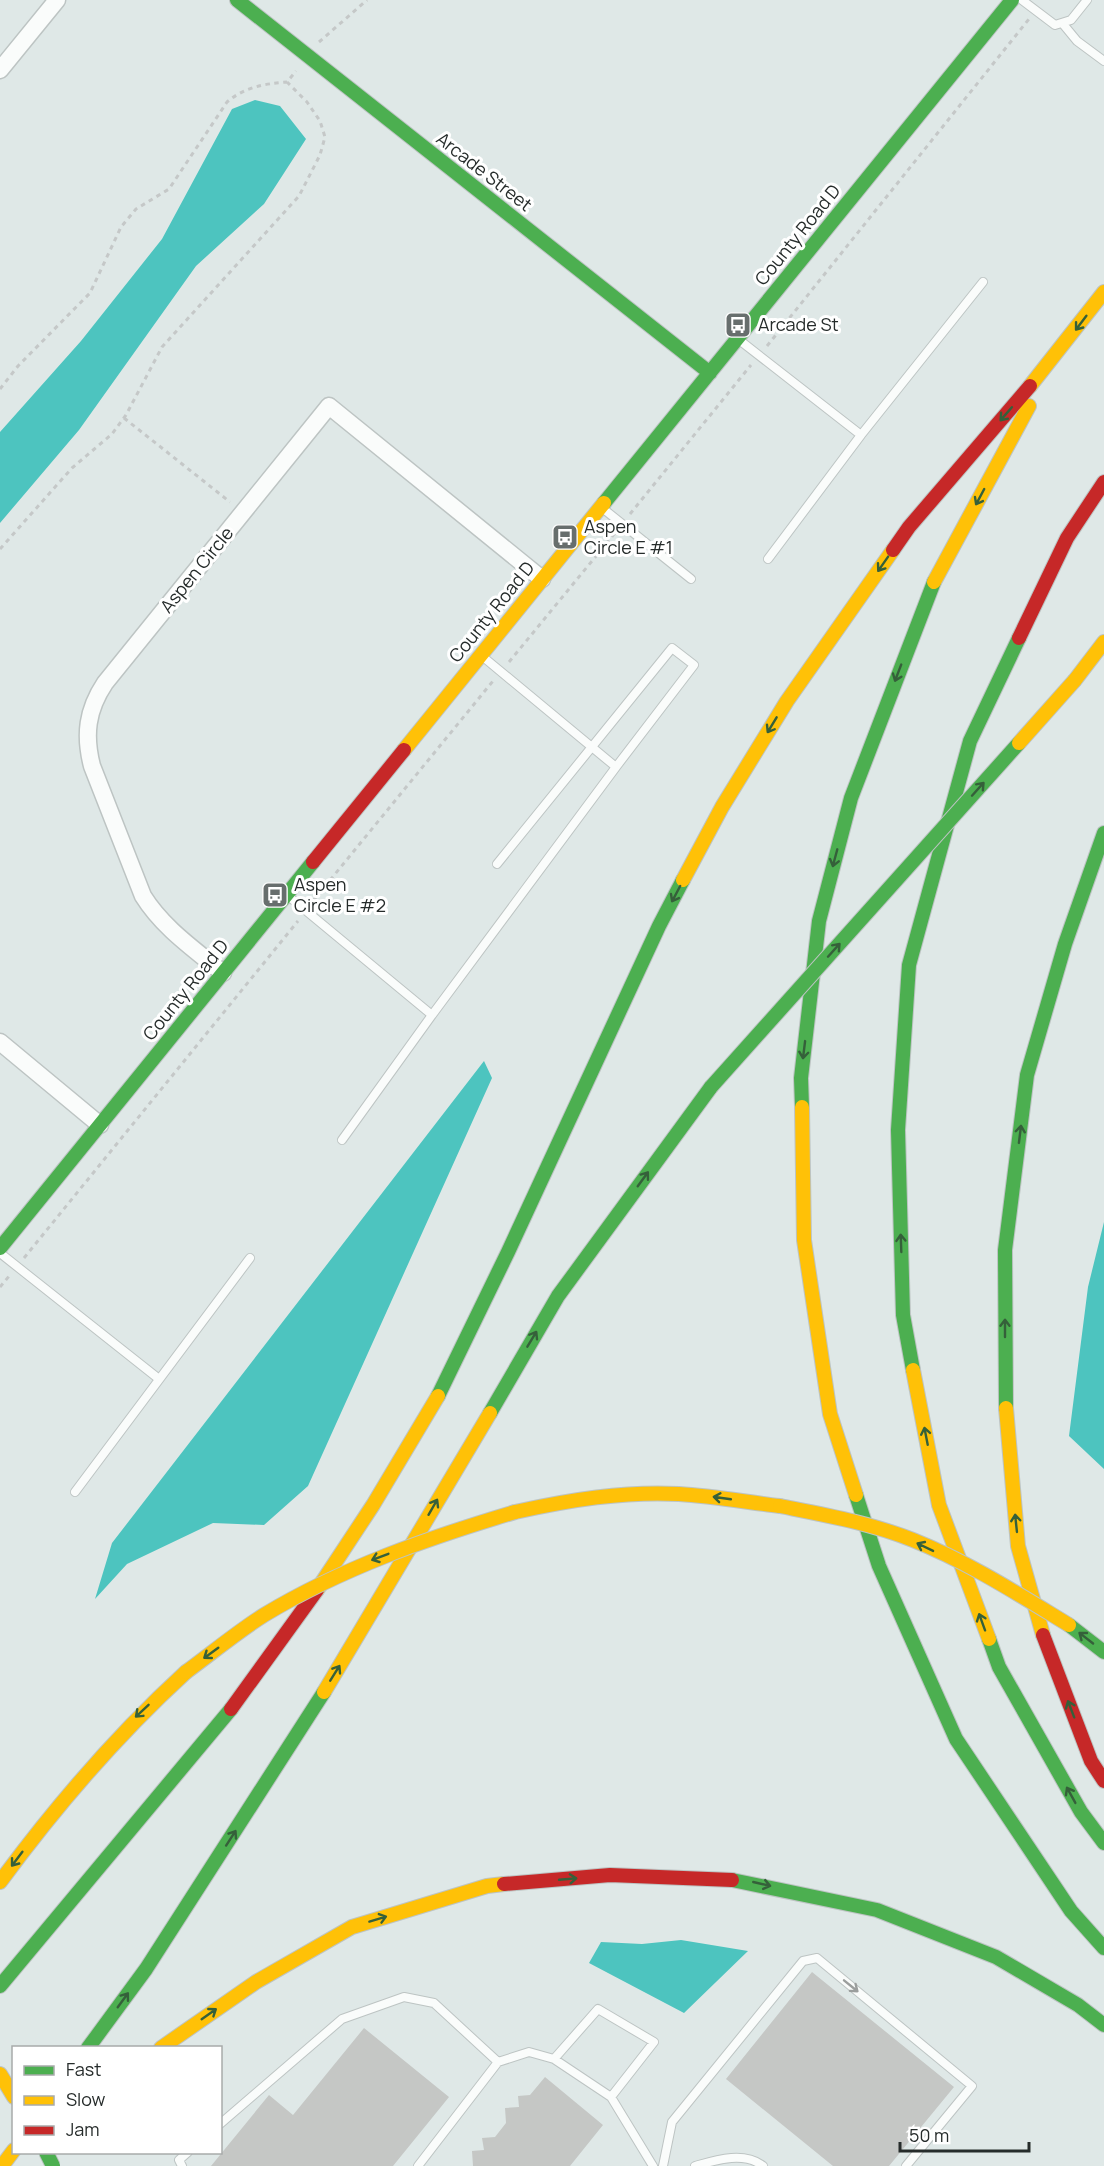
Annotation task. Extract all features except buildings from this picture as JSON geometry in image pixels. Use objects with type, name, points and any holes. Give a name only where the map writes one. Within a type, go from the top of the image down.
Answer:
[{"type":"main road","name":"Arcade Street","points":[[237,0],[710,373]]},
{"type":"main road","name":"County Road D","points":[[0,1248],[1012,0]]},
{"type":"main road","points":[[0,1986],[212,1735],[289,1632],[373,1505],[436,1400],[508,1252],[659,926],[722,807],[787,700],[909,527],[1058,353],[1104,292]]},
{"type":"main road","points":[[1058,353],[927,596],[851,798],[819,921],[801,1078],[804,1240],[830,1414],[879,1566],[956,1739],[1071,1911],[1104,1948]]},
{"type":"main road","points":[[1104,482],[1067,538],[970,741],[909,965],[898,1130],[903,1315],[939,1505],[999,1667],[1081,1812],[1104,1843]]},
{"type":"main road","points":[[89,2046],[146,1969],[302,1728],[388,1587],[558,1296],[711,1087],[1075,680],[1104,642]]},
{"type":"main road","points":[[1104,832],[1065,944],[1027,1075],[1005,1262],[1006,1429],[1018,1546],[1047,1648],[1091,1761],[1104,1781]]},
{"type":"main road","points":[[0,1882],[81,1779],[124,1730],[186,1672],[264,1616],[362,1564],[444,1533],[515,1512],[571,1499],[631,1495],[700,1495],[832,1516],[912,1540],[994,1580],[1069,1625],[1104,1652]]},
{"type":"main road","points":[[164,2046],[256,1982],[352,1927],[487,1886],[610,1875],[743,1880],[877,1910],[996,1957],[1078,2005],[1104,2025]]},
{"type":"main road","points":[[0,2074],[12,2094]]},
{"type":"main road","points":[[2,2166],[12,2153]]},
{"type":"main road","points":[[43,2166],[54,2154]]},
{"type":"street","points":[[0,70],[57,0]]},
{"type":"street","name":"Aspen Circle","points":[[223,973],[168,928],[154,914],[143,896],[92,766],[87,729],[90,711],[105,683],[329,406],[543,579]]},
{"type":"street","points":[[0,1042],[100,1125]]},
{"type":"lane","points":[[1022,0],[1054,24],[1063,24],[1071,20],[1087,0]]},
{"type":"lane","points":[[1063,24],[1077,41],[1104,61]]},
{"type":"lane","points":[[768,559],[861,435],[983,282]]},
{"type":"lane","points":[[738,338],[861,435]]},
{"type":"lane","points":[[601,507],[691,579]]},
{"type":"lane","points":[[342,1140],[432,1015],[694,665],[672,648],[497,864]]},
{"type":"lane","points":[[481,655],[616,767]]},
{"type":"lane","points":[[286,895],[432,1015]]},
{"type":"lane","points":[[0,1253],[159,1379]]},
{"type":"lane","points":[[75,1492],[250,1257]]},
{"type":"lane","points":[[663,2166],[672,2122],[803,1961],[817,1958],[972,2086],[906,2166]]},
{"type":"lane","points":[[222,2122],[342,2019],[404,1996],[434,2003],[498,2062]]},
{"type":"lane","points":[[554,2059],[598,2009],[654,2042],[611,2097]]},
{"type":"lane","points":[[418,2166],[498,2062],[529,2052],[554,2059],[611,2097],[653,2166]]},
{"type":"lane","points":[[182,2166],[179,2160],[186,2154]]},
{"type":"lane","points":[[695,2166],[720,2158],[754,2159],[763,2166]]},
{"type":"path","points":[[0,389],[18,366],[90,293],[121,227],[135,208],[169,189],[227,102],[240,91],[262,84],[286,82],[322,39],[367,0]]},
{"type":"path","points":[[0,1287],[760,356],[1036,10]]},
{"type":"path","points":[[0,549],[11,541],[72,468],[96,449],[124,418],[162,347],[299,196],[320,155],[325,137],[320,121],[307,102],[286,82]]},
{"type":"path","points":[[124,418],[243,512]]},
{"type":"water","points":[[255,100],[280,106],[306,139],[264,204],[196,266],[79,430],[0,523],[0,432],[81,341],[162,239],[232,109]]},
{"type":"water","points":[[484,1061],[492,1078],[308,1486],[264,1525],[213,1523],[127,1564],[95,1599],[112,1543]]},
{"type":"water","points":[[1104,1222],[1104,1469],[1069,1436],[1088,1287]]},
{"type":"water","points":[[681,1940],[748,1951],[684,2013],[589,1963],[601,1942],[642,1944]]},
{"type":"traffic: fast","points":[[237,0],[710,373]]},
{"type":"traffic: fast","points":[[604,503],[1012,0]]},
{"type":"traffic: fast","points":[[802,1107],[801,1078],[819,921],[851,798],[934,582]]},
{"type":"traffic: fast","points":[[913,1370],[903,1315],[898,1130],[909,965],[970,741],[1019,638]]},
{"type":"traffic: fast","points":[[711,1087],[1019,743]]},
{"type":"traffic: fast","points":[[1006,1408],[1005,1250],[1027,1075],[1065,944],[1104,833]]},
{"type":"traffic: fast","points":[[0,1248],[313,862]]},
{"type":"traffic: fast","points":[[438,1396],[508,1252],[659,926],[683,880]]},
{"type":"traffic: fast","points":[[490,1413],[558,1296],[711,1087]]},
{"type":"traffic: fast","points":[[856,1495],[879,1566],[956,1739],[1071,1911],[1104,1948]]},
{"type":"traffic: fast","points":[[1069,1625],[1104,1652]]},
{"type":"traffic: fast","points":[[989,1639],[999,1667],[1081,1812],[1104,1843]]},
{"type":"traffic: fast","points":[[89,2046],[146,1969],[324,1692]]},
{"type":"traffic: fast","points":[[0,1986],[231,1709]]},
{"type":"traffic: fast","points":[[732,1880],[877,1910],[996,1957],[1078,2005],[1104,2025]]},
{"type":"traffic: fast","points":[[47,2154],[53,2166]]},
{"type":"traffic: slow","points":[[1030,386],[1104,292]]},
{"type":"traffic: slow","points":[[934,582],[1029,406]]},
{"type":"traffic: slow","points":[[404,750],[604,503]]},
{"type":"traffic: slow","points":[[683,880],[722,807],[787,701],[893,550]]},
{"type":"traffic: slow","points":[[1075,680],[1104,642]]},
{"type":"traffic: slow","points":[[1019,743],[1075,680]]},
{"type":"traffic: slow","points":[[802,1107],[804,1240],[830,1414],[856,1495]]},
{"type":"traffic: slow","points":[[913,1370],[939,1505],[989,1639]]},
{"type":"traffic: slow","points":[[317,1590],[373,1505],[438,1396]]},
{"type":"traffic: slow","points":[[1006,1408],[1018,1546],[1043,1635]]},
{"type":"traffic: slow","points":[[324,1692],[490,1413]]},
{"type":"traffic: slow","points":[[515,1512],[576,1500],[658,1493],[780,1506]]},
{"type":"traffic: slow","points":[[780,1506],[864,1524],[913,1540],[973,1568],[1069,1625]]},
{"type":"traffic: slow","points":[[186,1672],[264,1615],[324,1583],[450,1532],[515,1512]]},
{"type":"traffic: slow","points":[[0,1882],[88,1772],[135,1721],[186,1672]]},
{"type":"traffic: slow","points":[[164,2046],[256,1982],[352,1927],[487,1886],[504,1884]]},
{"type":"traffic: slow","points":[[0,2074],[12,2094]]},
{"type":"traffic: slow","points":[[2,2166],[12,2153]]},
{"type":"traffic: jam","points":[[893,550],[909,527],[1030,386]]},
{"type":"traffic: jam","points":[[1019,638],[1067,538],[1104,482]]},
{"type":"traffic: jam","points":[[313,862],[404,750]]},
{"type":"traffic: jam","points":[[231,1709],[317,1590]]},
{"type":"traffic: jam","points":[[1043,1635],[1091,1761],[1104,1781]]},
{"type":"traffic: jam","points":[[504,1884],[610,1875],[732,1880]]},
{"type":"place","name":"Arcade St","points":[[738,325]]},
{"type":"place","name":"Aspen Circle E #1","points":[[565,537]]},
{"type":"place","name":"Aspen Circle E #2","points":[[275,895]]}]
